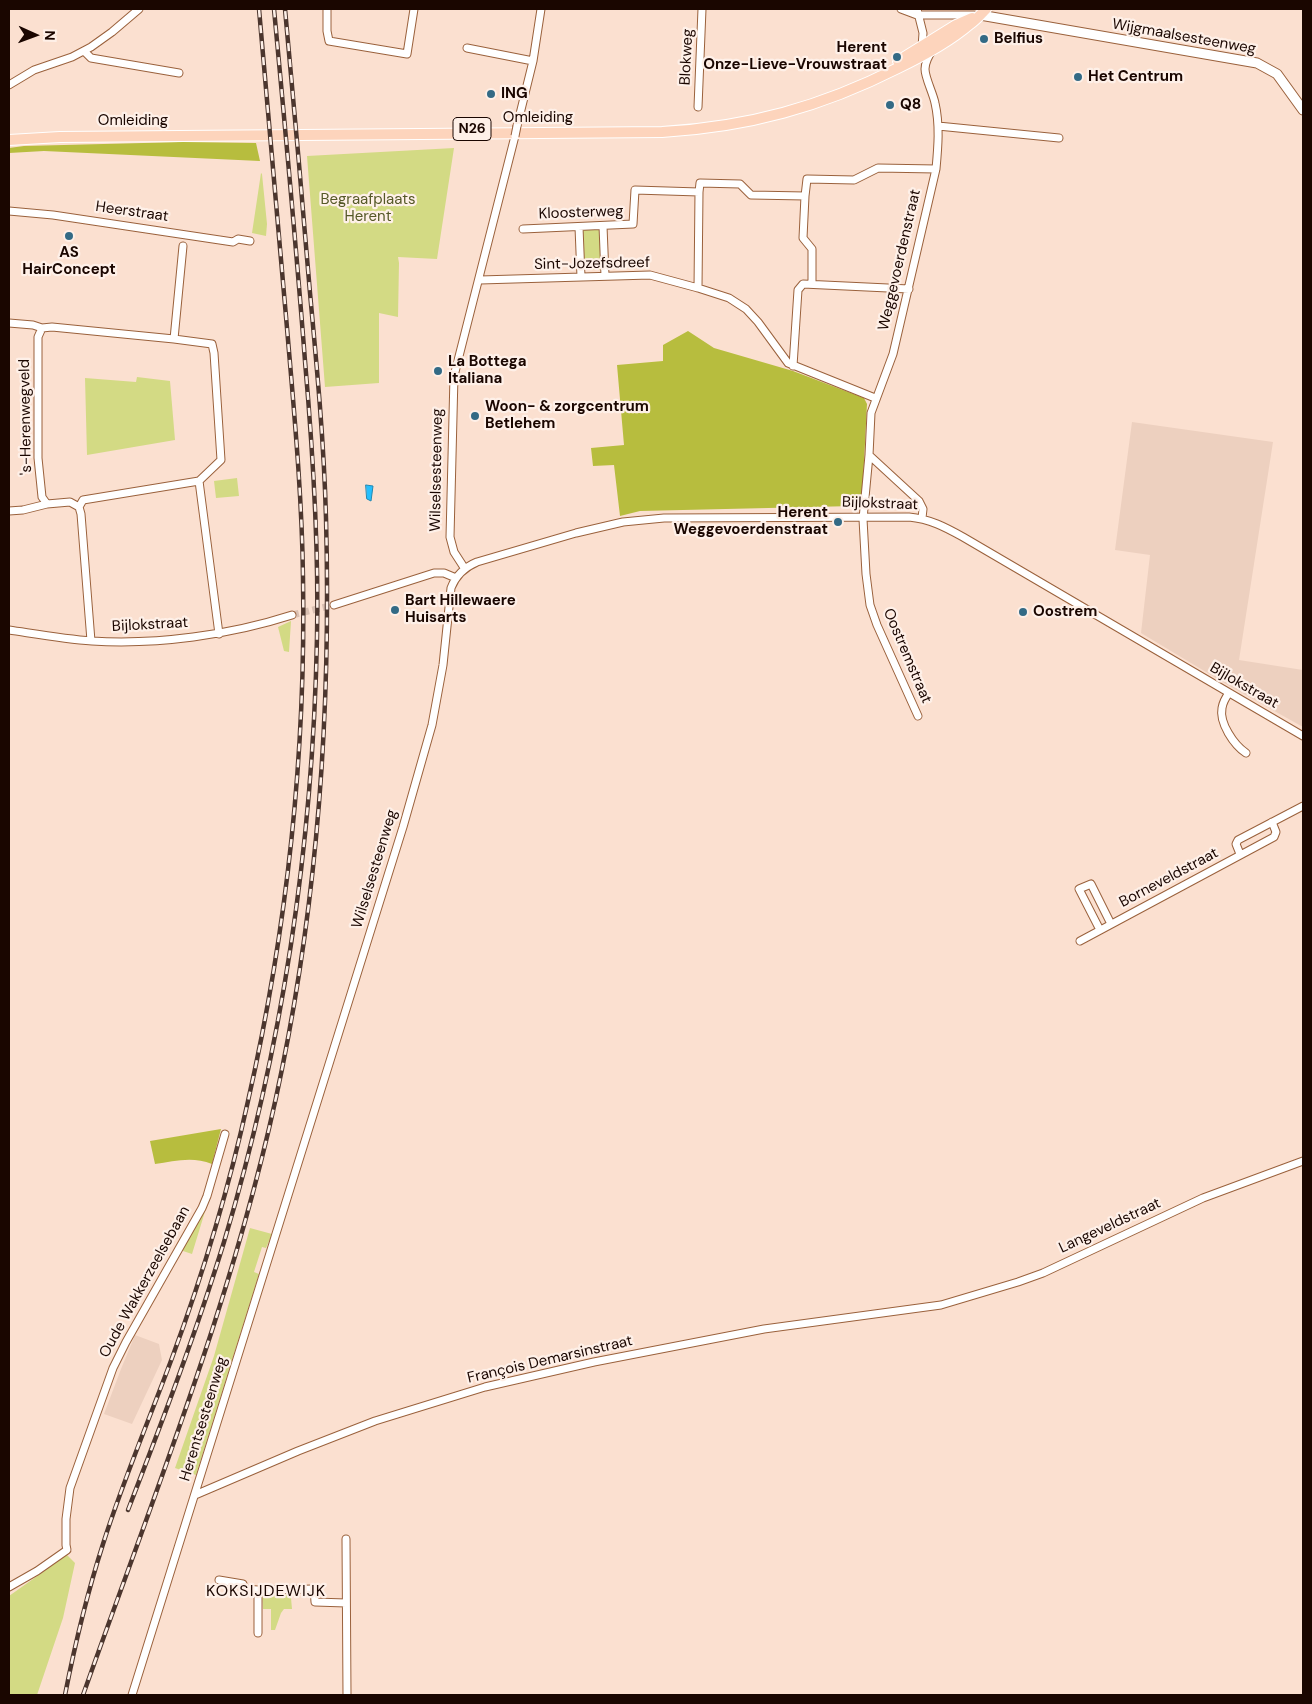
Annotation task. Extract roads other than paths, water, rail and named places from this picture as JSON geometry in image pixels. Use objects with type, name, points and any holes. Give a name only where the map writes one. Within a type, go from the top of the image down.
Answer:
[{"type":"main road","name":"Omleiding","points":[[9,135],[80,130],[627,128],[682,126],[737,118],[799,103],[861,79],[922,47],[956,25],[983,12]]},
{"type":"main road","name":"Omleiding","points":[[9,140],[60,136],[682,131],[732,125],[800,109],[852,90],[933,50],[970,24],[983,12]]},
{"type":"street","points":[[9,86],[34,70],[84,51],[112,32],[139,9]]},
{"type":"street","points":[[327,9],[329,41],[407,54],[414,9]]},
{"type":"street","name":"Wilselsesteenweg","points":[[302,1152],[400,837],[432,725],[443,665],[449,595],[456,578],[465,569],[454,552],[450,537],[454,376],[480,280],[533,61],[541,9]]},
{"type":"street","name":"Blokweg","points":[[698,107],[702,9]]},
{"type":"street","points":[[901,9],[917,12],[983,12]]},
{"type":"street","points":[[917,12],[923,33],[922,47],[911,62],[917,63],[925,70],[929,55],[933,50]]},
{"type":"street","name":"Wijgmaalsesteenweg","points":[[983,12],[1257,63],[1277,74],[1303,110]]},
{"type":"street","points":[[467,48],[533,61]]},
{"type":"street","points":[[84,51],[91,58],[179,73]]},
{"type":"street","name":"Weggevoerdenstraat","points":[[863,516],[871,413],[893,354],[936,169],[938,126],[932,91],[925,70]]},
{"type":"street","points":[[938,126],[1059,138]]},
{"type":"street","points":[[812,283],[812,249],[803,238],[807,179],[854,180],[878,168],[936,169]]},
{"type":"street","name":"Kloosterweg","points":[[523,229],[634,224],[635,190],[699,192],[700,183],[740,184],[751,195],[805,196]]},
{"type":"street","points":[[698,288],[699,192]]},
{"type":"street","name":"Heerstraat","points":[[9,212],[54,215],[233,242],[238,239],[250,241]]},
{"type":"street","points":[[579,226],[581,277]]},
{"type":"street","points":[[603,226],[605,276]]},
{"type":"street","points":[[174,339],[183,246]]},
{"type":"street","name":"Sint-Jozefsdreef","points":[[480,280],[650,275],[698,288],[729,298],[746,309],[788,363],[875,398]]},
{"type":"street","points":[[793,366],[798,290],[803,284],[909,289]]},
{"type":"street","points":[[9,323],[33,325],[42,328],[52,327],[212,344],[221,460],[200,481],[83,500],[79,507]]},
{"type":"street","name":"'s-Herenwegveld","points":[[42,328],[38,337],[38,458],[42,497],[46,504]]},
{"type":"street","points":[[869,455],[919,500],[922,518]]},
{"type":"street","points":[[200,481],[219,634]]},
{"type":"street","points":[[9,511],[46,504],[70,502],[79,507],[92,641]]},
{"type":"street","name":"Bijlokstraat","points":[[465,569],[477,562],[568,535],[623,522],[664,518],[863,516],[922,518],[963,537],[1303,736]]},
{"type":"street","name":"Oostremstraat","points":[[863,516],[866,574],[870,605],[877,626],[918,716]]},
{"type":"street","points":[[334,605],[434,574],[444,573],[456,578]]},
{"type":"street","name":"Bijlokstraat","points":[[9,630],[92,641],[134,641],[219,634],[292,616]]},
{"type":"street","points":[[1229,693],[1222,705],[1223,722],[1236,743],[1246,753]]},
{"type":"street","name":"Borneveldstraat","points":[[1240,854],[1236,844],[1238,840],[1303,806]]},
{"type":"street","name":"Borneveldstraat","points":[[1080,941],[1274,837],[1276,832],[1272,822]]},
{"type":"street","name":"Borneveldstraat","points":[[1100,930],[1079,890],[1091,884],[1111,924]]},
{"type":"street","name":"Oude Wakkerzeelsebaan","points":[[9,1587],[37,1571],[67,1550],[66,1519],[70,1488],[113,1368],[130,1334],[202,1208],[225,1134]]},
{"type":"street","name":"Herentsesteenweg","points":[[132,1695],[302,1152]]},
{"type":"street","name":"Langeveldstraat","points":[[926,1308],[950,1303],[1043,1273],[1203,1198],[1303,1161]]},
{"type":"street","name":"François Demarsinstraat","points":[[194,1495],[295,1452],[375,1422],[485,1387],[594,1362],[764,1329],[926,1308]]},
{"type":"street","points":[[346,1539],[347,1695]]},
{"type":"street","points":[[219,1580],[244,1584],[244,1589],[314,1589],[314,1602],[346,1603]]},
{"type":"street","points":[[258,1590],[258,1633]]},
{"type":"water","points":[[366,485],[373,486],[371,501],[367,499]]},
{"type":"tunnel","points":[[292,615],[334,605]]},
{"type":"railway","points":[[65,1695],[82,1619],[103,1544],[172,1358],[215,1231],[248,1101],[262,1036],[283,906],[291,841],[301,710],[303,644],[302,547],[295,421],[259,9]]},
{"type":"railway","points":[[128,1510],[202,1310],[245,1168],[263,1094],[291,943],[309,790],[317,637],[315,499],[298,273],[274,9]]},
{"type":"railway","points":[[83,1695],[194,1385],[243,1229],[282,1069],[295,1001],[314,863],[324,726],[327,587],[326,518],[318,377],[285,9]]},
{"type":"place","name":"Belfius","points":[[984,39]]},
{"type":"place","name":"Herent Onze-Lieve-Vrouwstraat","points":[[897,57]]},
{"type":"place","name":"Het Centrum","points":[[1078,77]]},
{"type":"place","name":"ING","points":[[491,94]]},
{"type":"place","name":"Q8","points":[[890,105]]},
{"type":"place","name":"AS HairConcept","points":[[69,236]]},
{"type":"place","name":"La Bottega Italiana","points":[[438,371]]},
{"type":"place","name":"Woon- & zorgcentrum Betlehem","points":[[475,416]]},
{"type":"place","name":"Herent Weggevoerdenstraat","points":[[838,522]]},
{"type":"place","name":"Bart Hillewaere Huisarts","points":[[395,610]]},
{"type":"place","name":"Oostrem","points":[[1023,612]]},
{"type":"district","name":"KOKSIJDEWIJK","points":[[266,1592]]},
{"type":"park label","name":"Begraafplaats Herent","points":[[368,208]]}]
